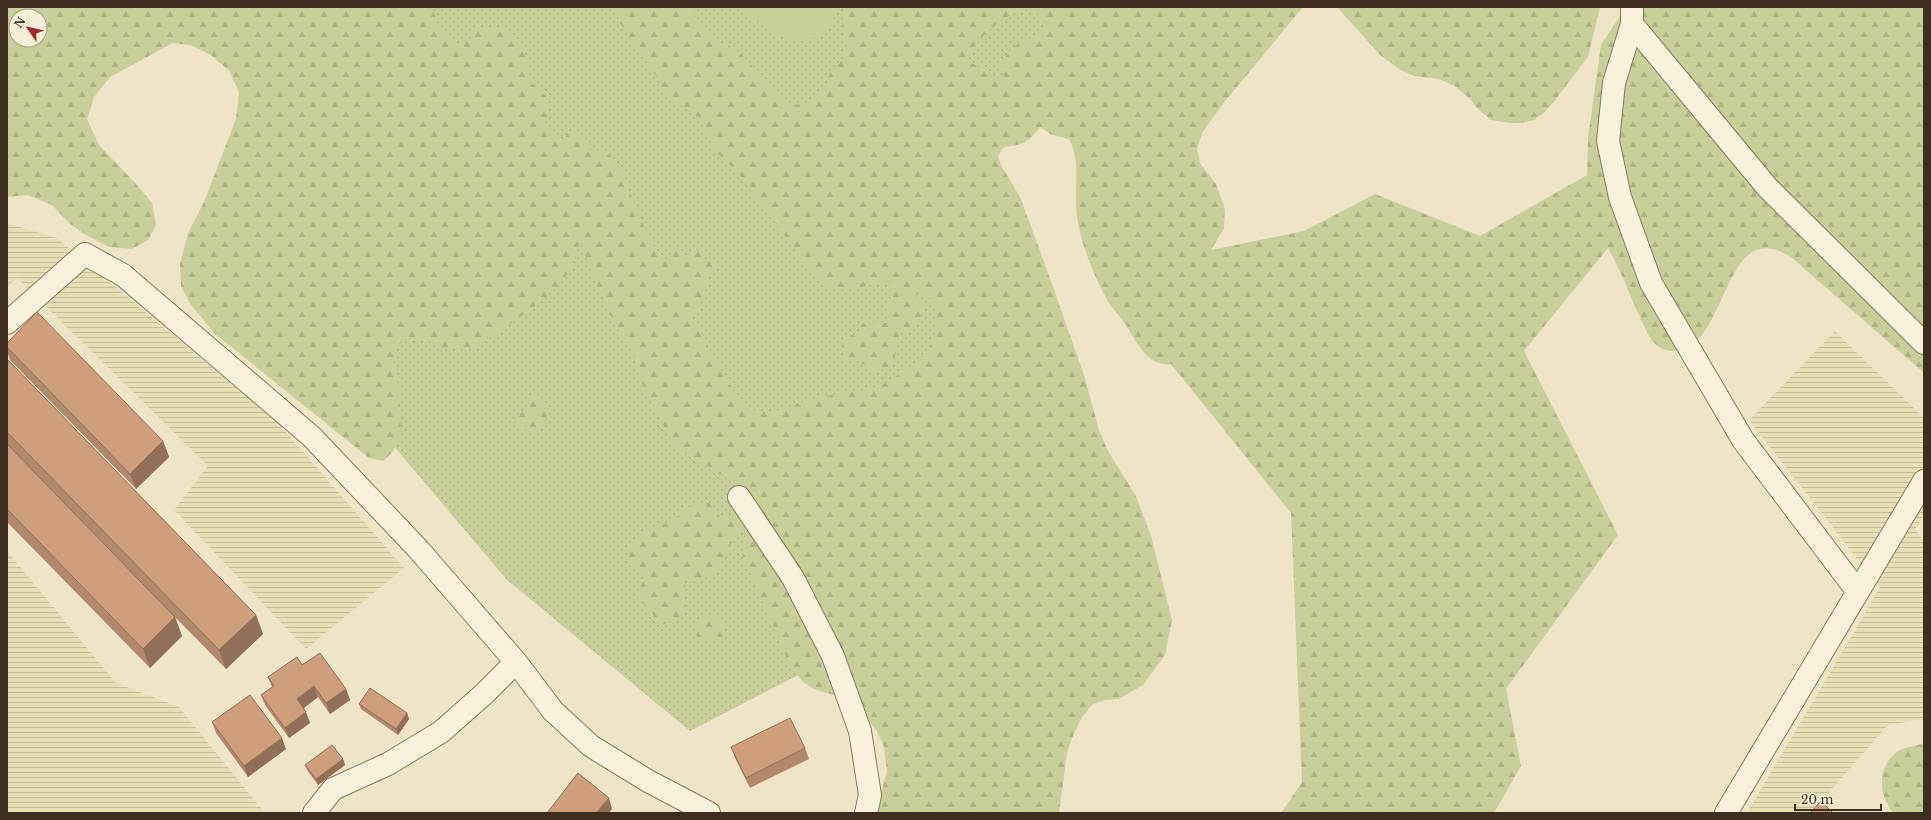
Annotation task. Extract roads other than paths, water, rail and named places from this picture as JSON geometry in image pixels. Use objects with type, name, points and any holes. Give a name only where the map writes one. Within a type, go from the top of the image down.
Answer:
[{"type":"street","points":[[1632,15],[1767,187],[1924,343]]},
{"type":"street","points":[[1632,15],[1614,83],[1608,141],[1620,197],[1651,283],[1743,440],[1858,592]]},
{"type":"street","points":[[7,323],[86,254],[123,275],[312,437],[419,550],[516,662],[553,711],[591,746],[648,781],[709,813]]},
{"type":"street","points":[[1726,813],[1924,481]]},
{"type":"street","points":[[739,497],[792,578],[834,656],[860,731],[870,795],[866,813]]},
{"type":"street","points":[[314,813],[333,789],[388,764],[441,732],[484,694],[516,662]]}]
